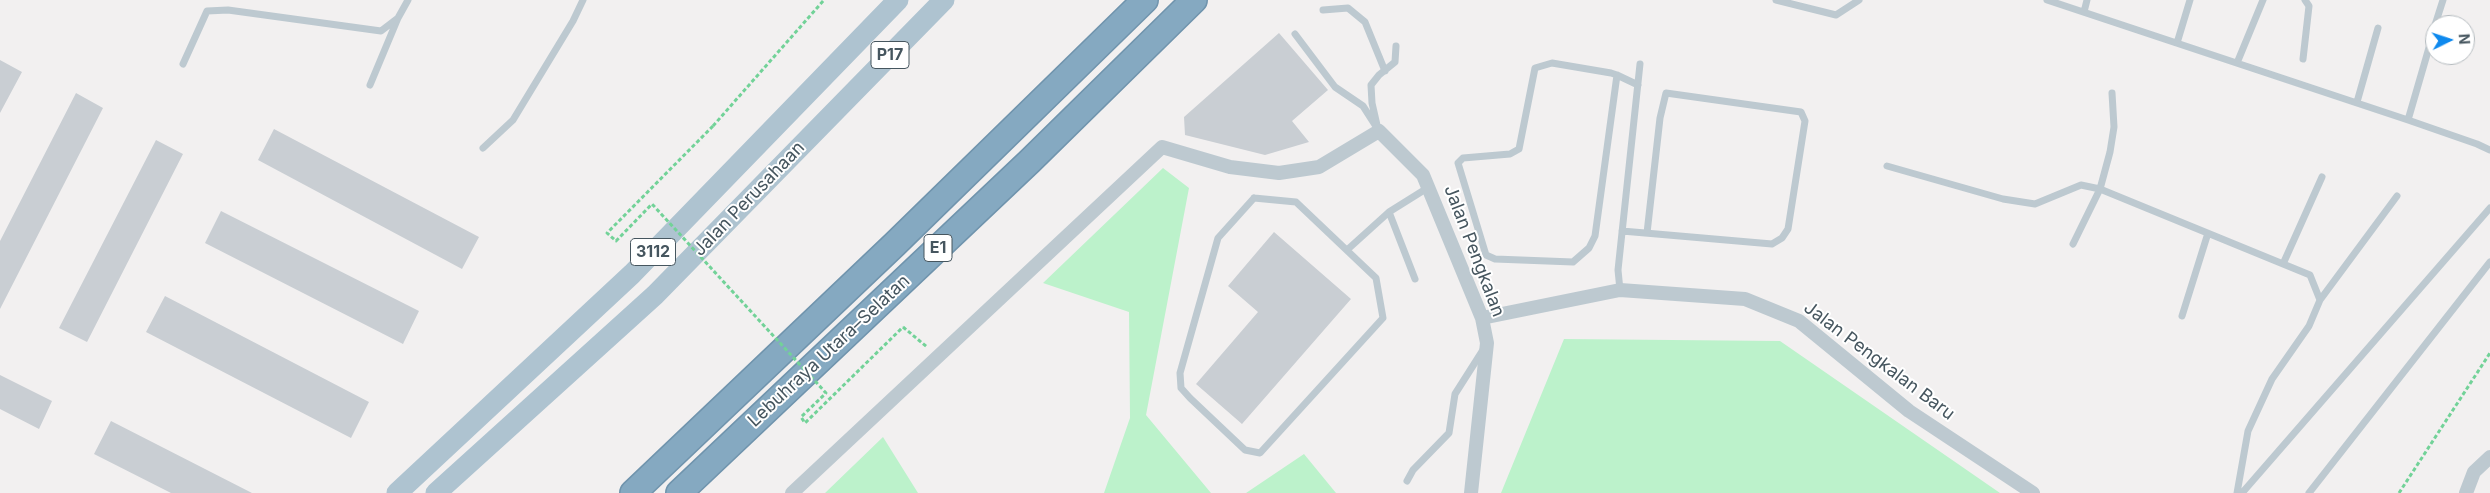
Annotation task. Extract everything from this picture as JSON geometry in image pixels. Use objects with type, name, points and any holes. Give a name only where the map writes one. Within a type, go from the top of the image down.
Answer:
[{"type":"highway","name":"Lebuhraya Utara–Selatan","points":[[633,493],[895,244],[1145,0]]},
{"type":"highway","name":"Lebuhraya Utara–Selatan","points":[[678,493],[1030,161],[1194,0]]},
{"type":"main road","name":"Jalan Perusahaan","points":[[398,493],[632,274],[898,0]]},
{"type":"main road","name":"Jalan Perusahaan","points":[[436,493],[655,295],[944,0]]},
{"type":"street","name":"Jalan Pengkalan","points":[[1379,130],[1424,175],[1482,318],[1487,343],[1471,493]]},
{"type":"street","points":[[792,493],[1162,147],[1230,167],[1279,173],[1319,167],[1379,130]]},
{"type":"street","name":"Jalan Pengkalan Baru","points":[[1482,318],[1620,290],[1745,299],[1799,321],[1909,411],[2033,493]]},
{"type":"street","points":[[2466,493],[2474,472],[2490,457]]},
{"type":"lane","points":[[370,84],[398,18],[408,0]]},
{"type":"lane","points":[[483,148],[514,120],[583,0]]},
{"type":"lane","points":[[1776,0],[1836,15],[1859,0]]},
{"type":"lane","points":[[2047,0],[2357,102],[2490,150]]},
{"type":"lane","points":[[2084,12],[2087,0]]},
{"type":"lane","points":[[2177,43],[2190,0]]},
{"type":"lane","points":[[2237,63],[2263,0]]},
{"type":"lane","points":[[2303,59],[2309,6],[2305,0]]},
{"type":"lane","points":[[2438,15],[2443,0]]},
{"type":"lane","points":[[1323,10],[1348,8],[1365,22],[1385,71]]},
{"type":"lane","points":[[183,64],[207,11],[228,10],[381,31],[398,18]]},
{"type":"lane","points":[[2357,102],[2378,28]]},
{"type":"lane","points":[[1295,34],[1335,87],[1363,106],[1379,130]]},
{"type":"lane","points":[[1379,130],[1372,103],[1371,85],[1395,62],[1396,46]]},
{"type":"lane","points":[[2408,120],[2425,61]]},
{"type":"lane","points":[[1618,75],[1595,236],[1589,248],[1573,262],[1495,259],[1486,255],[1458,163],[1463,158],[1510,154],[1519,149],[1535,68],[1552,63],[1618,75],[1638,84]]},
{"type":"lane","points":[[1620,290],[1618,270],[1640,64]]},
{"type":"lane","points":[[1622,231],[1772,244],[1782,238],[1788,229],[1805,121],[1801,112],[1666,93],[1660,118],[1647,233]]},
{"type":"lane","points":[[2073,244],[2100,189],[2114,127],[2112,93]]},
{"type":"lane","points":[[1887,166],[2003,199],[2035,204],[2081,185],[2100,189],[2310,275],[2320,300]]},
{"type":"lane","points":[[2283,264],[2322,176]]},
{"type":"lane","points":[[1347,250],[1389,212],[1429,187]]},
{"type":"lane","points":[[2237,493],[2248,432],[2272,379],[2309,326],[2320,300],[2397,196]]},
{"type":"lane","points":[[1254,198],[1296,202],[1347,250],[1376,278],[1383,318],[1272,442],[1260,453],[1245,450],[1180,388],[1180,373],[1218,238],[1254,198]]},
{"type":"lane","points":[[2242,493],[2490,208]]},
{"type":"lane","points":[[1389,212],[1415,279]]},
{"type":"lane","points":[[2182,316],[2208,233]]},
{"type":"lane","points":[[2309,493],[2490,262]]},
{"type":"lane","points":[[1407,480],[1412,470],[1449,433],[1455,394],[1487,343]]},
{"type":"path","points":[[824,0],[713,126],[607,233],[616,241],[652,204],[826,392],[801,417],[805,423],[903,327],[938,356]]},
{"type":"path","points":[[2399,493],[2490,353]]},
{"type":"green space","points":[[1163,168],[1189,188],[1146,415],[1211,493],[1104,493],[1130,418],[1129,312],[1043,283]]},
{"type":"green space","points":[[1564,339],[1780,341],[2000,493],[1501,493]]},
{"type":"green space","points":[[883,437],[918,493],[825,493]]},
{"type":"green space","points":[[1304,454],[1336,493],[1246,493]]},
{"type":"building","points":[[1279,33],[1328,90],[1292,121],[1309,142],[1265,155],[1185,135],[1184,117]]},
{"type":"building","points":[[0,60],[22,72],[0,113]]},
{"type":"building","points":[[76,93],[103,108],[0,309],[0,241]]},
{"type":"building","points":[[274,129],[479,237],[462,269],[258,160]]},
{"type":"building","points":[[156,140],[183,154],[87,342],[59,328]]},
{"type":"building","points":[[221,211],[419,311],[403,344],[205,243]]},
{"type":"building","points":[[1274,232],[1351,299],[1242,424],[1196,384],[1258,312],[1228,286]]},
{"type":"building","points":[[165,296],[369,402],[351,438],[146,332]]},
{"type":"building","points":[[0,375],[52,401],[39,429],[0,409]]},
{"type":"building","points":[[111,421],[252,493],[171,493],[94,454]]}]
